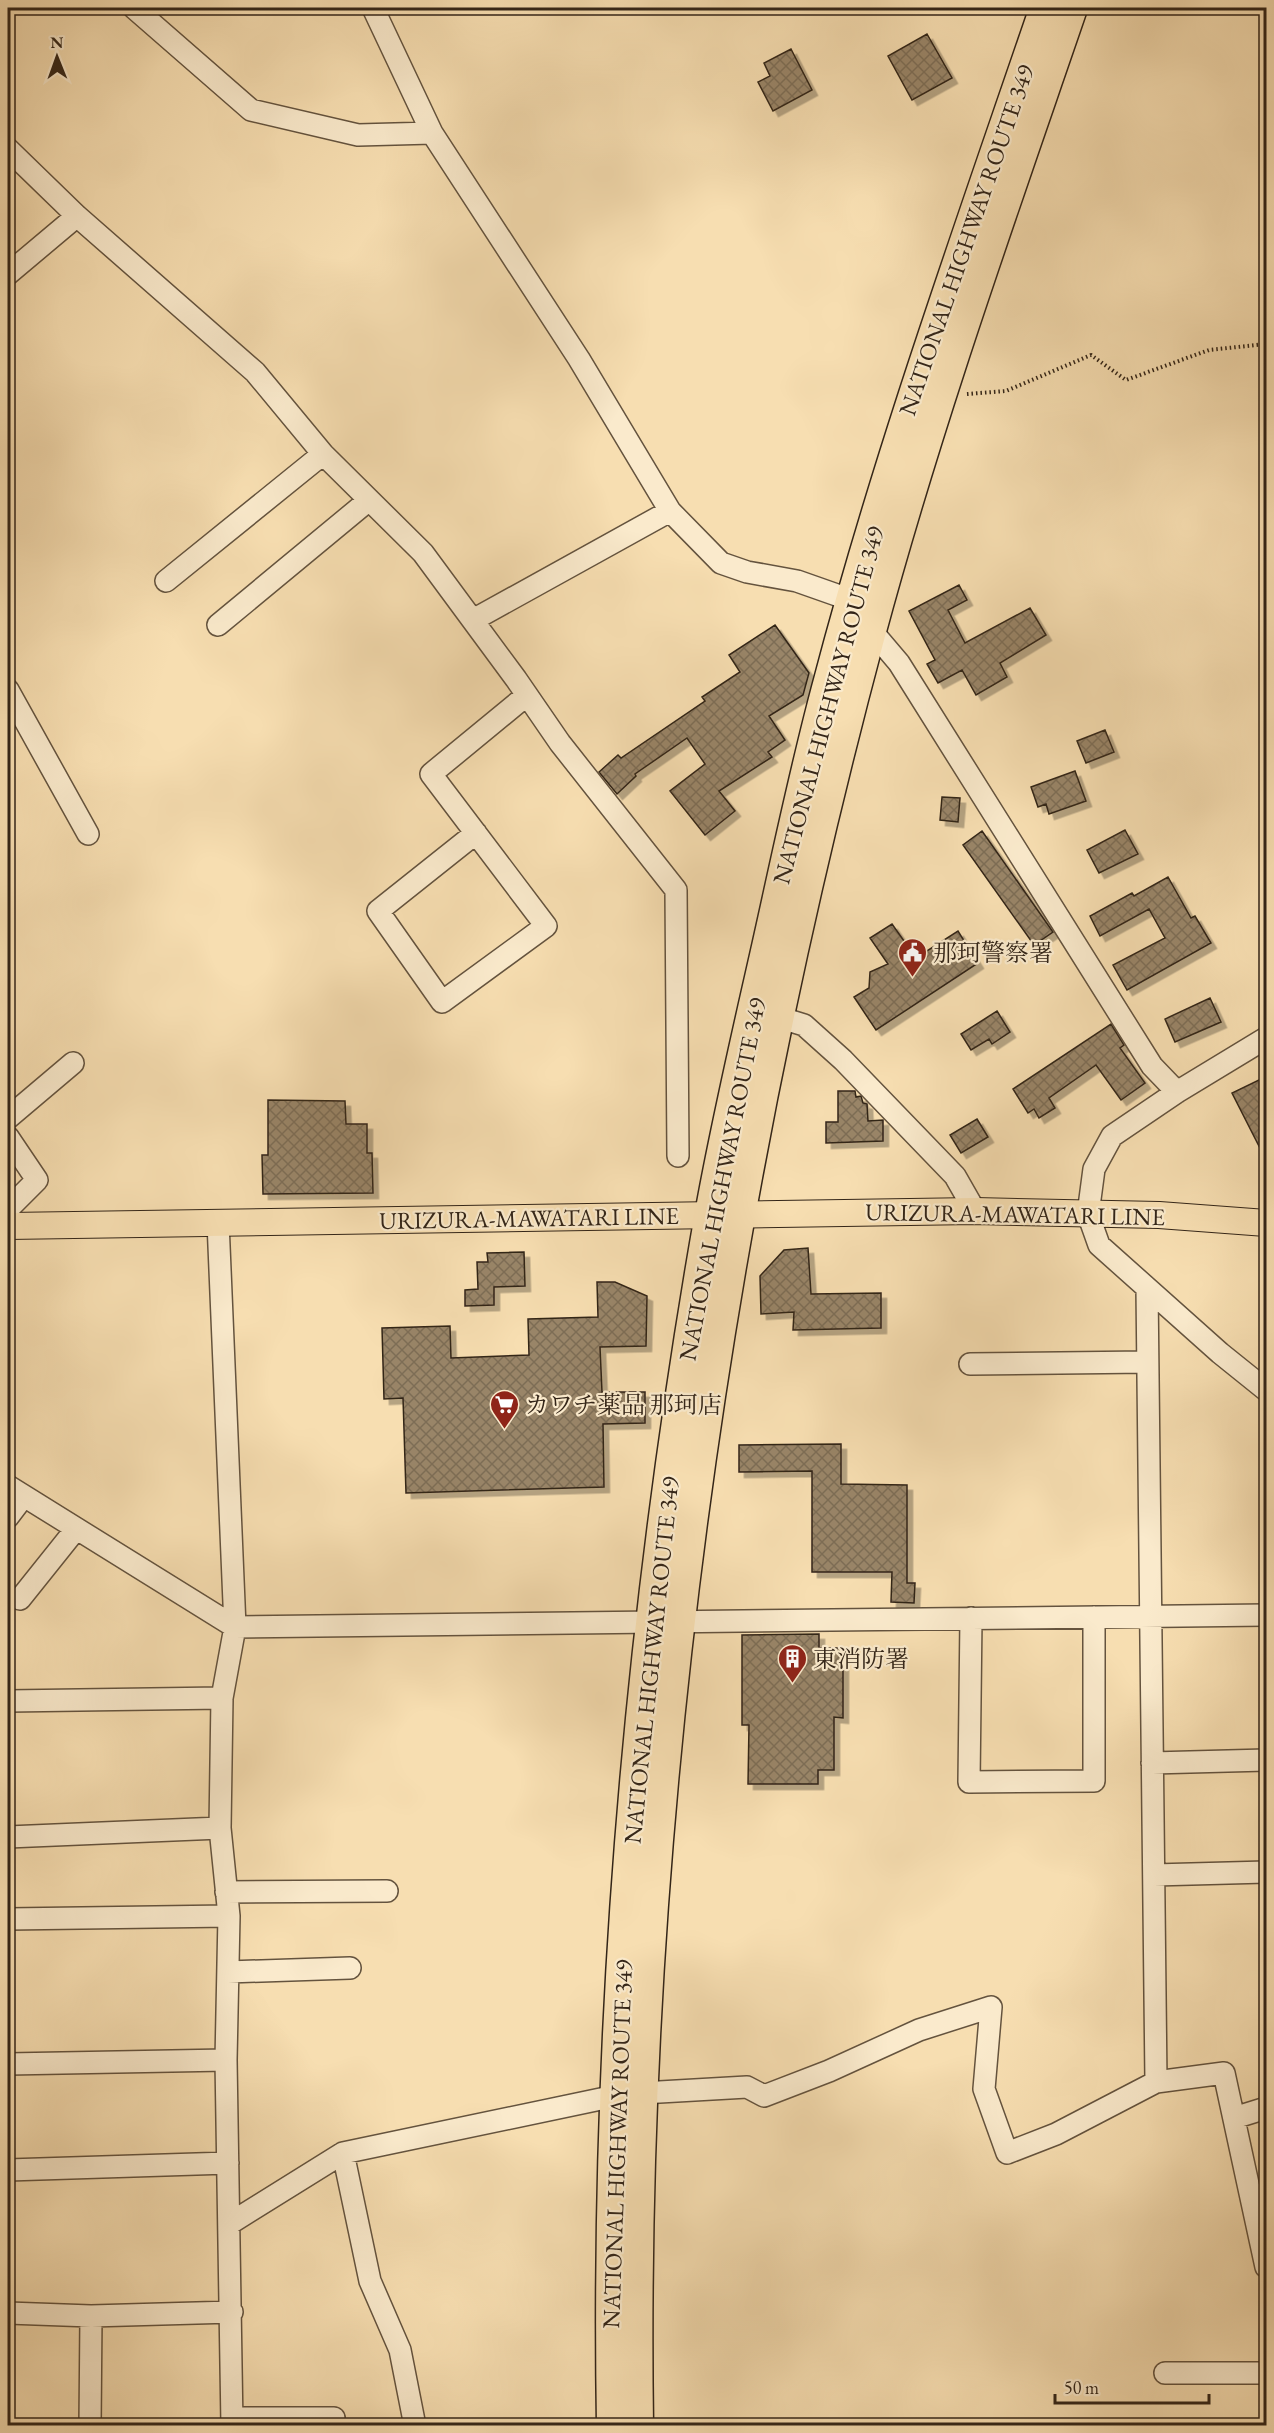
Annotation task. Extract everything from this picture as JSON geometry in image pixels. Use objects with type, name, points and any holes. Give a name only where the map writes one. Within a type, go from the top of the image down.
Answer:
[{"type":"highway","name":"NATIONAL HIGHWAY ROUTE 349","points":[[665,1622],[667,1488],[710,1215],[730,1113],[805,777],[851,600],[914,392],[1045,8]]},
{"type":"highway","name":"NATIONAL HIGHWAY ROUTE 349","points":[[638,2426],[625,1918],[665,1622],[695,1493],[740,1213],[778,1017],[832,783],[871,630],[939,395],[1072,8]]},
{"type":"highway","name":"NATIONAL HIGHWAY ROUTE 349","points":[[612,2426],[610,2324],[629,2095]]},
{"type":"main road","name":"URIZURA-MAWATARI LINE","points":[[8,1226],[975,1211],[1159,1215],[1266,1223]]},
{"type":"street","points":[[134,8],[251,110],[358,135],[432,133]]},
{"type":"street","points":[[373,8],[432,133],[579,359],[670,511],[721,563],[747,572],[797,581],[851,600],[871,630],[899,663],[1152,1066],[1177,1092]]},
{"type":"street","points":[[8,148],[77,216],[255,372],[323,453],[423,553],[560,743],[676,890],[678,1156]]},
{"type":"street","points":[[8,274],[77,216]]},
{"type":"street","points":[[166,581],[323,453]]},
{"type":"street","points":[[218,625],[369,500]]},
{"type":"street","points":[[473,620],[670,511]]},
{"type":"street","points":[[8,690],[88,834]]},
{"type":"street","points":[[476,834],[378,911],[442,1002],[546,926],[431,774],[527,695]]},
{"type":"street","points":[[778,1017],[804,1025],[843,1060],[955,1176],[975,1211]]},
{"type":"street","points":[[1266,1038],[1177,1092],[1112,1136],[1094,1169],[1088,1214],[1099,1245],[1220,1353],[1266,1390]]},
{"type":"street","points":[[8,1118],[73,1063]]},
{"type":"street","points":[[8,1137],[37,1179],[8,1209]]},
{"type":"street","points":[[218,1222],[235,1627],[222,1698],[220,1828],[229,1916],[226,2060],[232,2312],[232,2422],[334,2418]]},
{"type":"street","points":[[1146,1288],[1156,2082]]},
{"type":"street","points":[[970,1364],[1147,1362]]},
{"type":"street","points":[[8,1517],[16,1491],[235,1627],[1266,1615]]},
{"type":"street","points":[[20,1599],[76,1528]]},
{"type":"street","points":[[971,1618],[969,1782],[1094,1781],[1094,1617]]},
{"type":"street","points":[[8,1701],[222,1698]]},
{"type":"street","points":[[1152,1763],[1266,1760]]},
{"type":"street","points":[[8,1837],[220,1828]]},
{"type":"street","points":[[1154,1875],[1266,1872]]},
{"type":"street","points":[[226,1892],[387,1891]]},
{"type":"street","points":[[8,1919],[229,1916]]},
{"type":"street","points":[[228,1972],[350,1968]]},
{"type":"street","points":[[230,2224],[343,2153],[629,2095],[747,2087],[764,2096],[829,2071],[919,2030],[991,2007],[984,2089],[1007,2153],[1056,2134],[1156,2082],[1224,2073],[1266,2267]]},
{"type":"street","points":[[8,2064],[226,2060]]},
{"type":"street","points":[[1234,2118],[1266,2108]]},
{"type":"street","points":[[343,2153],[370,2281],[400,2350],[415,2426]]},
{"type":"street","points":[[8,2170],[228,2163]]},
{"type":"street","points":[[8,2313],[91,2316],[232,2312]]},
{"type":"street","points":[[90,2426],[91,2316]]},
{"type":"street","points":[[1165,2373],[1266,2373]]},
{"type":"path","points":[[939,395],[1006,392],[1091,355],[1126,380],[1209,350],[1266,344]]},
{"type":"building","points":[[927,34],[952,78],[912,100],[888,56]]},
{"type":"building","points":[[791,49],[812,90],[773,111],[758,82],[770,76],[764,63]]},
{"type":"building","points":[[959,585],[967,600],[948,610],[965,643],[1030,608],[1046,635],[1000,663],[1007,677],[976,695],[962,670],[938,683],[927,664],[935,660],[909,611]]},
{"type":"building","points":[[775,625],[809,673],[803,695],[769,716],[785,740],[768,752],[772,757],[719,791],[735,811],[705,835],[670,791],[705,764],[687,738],[635,774],[636,776],[617,794],[599,772],[618,755],[621,758],[705,701],[702,697],[740,672],[729,655]]},
{"type":"building","points":[[1105,730],[1114,752],[1086,763],[1077,741]]},
{"type":"building","points":[[1075,771],[1086,801],[1049,814],[1046,804],[1038,807],[1031,787]]},
{"type":"building","points":[[942,797],[960,798],[958,822],[940,820]]},
{"type":"building","points":[[1125,830],[1138,854],[1099,873],[1087,850]]},
{"type":"building","points":[[982,831],[1053,932],[1034,945],[963,845]]},
{"type":"building","points":[[1168,877],[1191,918],[1195,916],[1211,943],[1127,990],[1113,965],[1165,938],[1149,909],[1100,936],[1090,916]]},
{"type":"building","name":"那珂警察署","points":[[892,924],[916,958],[958,931],[978,963],[876,1030],[854,997],[869,988],[870,972],[888,964],[870,938]]},
{"type":"building","points":[[1210,998],[1221,1022],[1175,1042],[1165,1019]]},
{"type":"building","points":[[997,1011],[1010,1032],[992,1044],[989,1039],[971,1050],[961,1034]]},
{"type":"building","points":[[1111,1024],[1124,1045],[1120,1048],[1145,1083],[1121,1100],[1096,1065],[1049,1098],[1055,1108],[1039,1118],[1034,1109],[1028,1113],[1013,1089]]},
{"type":"building","points":[[1261,1079],[1266,1090],[1266,1160],[1232,1093]]},
{"type":"building","points":[[838,1091],[855,1091],[856,1097],[861,1096],[863,1103],[867,1104],[868,1121],[883,1120],[883,1141],[826,1143],[826,1122],[838,1122]]},
{"type":"building","points":[[268,1100],[345,1101],[346,1124],[367,1124],[367,1153],[372,1153],[373,1193],[263,1194],[262,1155],[268,1155]]},
{"type":"building","points":[[977,1119],[988,1137],[961,1153],[950,1135]]},
{"type":"building","points":[[808,1248],[811,1294],[881,1293],[881,1328],[793,1330],[794,1312],[761,1314],[760,1276],[784,1250]]},
{"type":"building","points":[[524,1252],[525,1286],[494,1287],[494,1305],[465,1306],[465,1290],[478,1289],[477,1262],[488,1262],[487,1253]]},
{"type":"building","points":[[597,1282],[615,1282],[647,1296],[646,1346],[600,1347],[602,1392],[645,1392],[645,1423],[603,1424],[604,1487],[406,1493],[403,1398],[384,1399],[382,1328],[450,1326],[451,1358],[529,1355],[528,1319],[598,1317]]},
{"type":"building","points":[[841,1444],[841,1484],[907,1485],[907,1583],[915,1583],[914,1603],[891,1602],[892,1572],[812,1572],[812,1471],[739,1472],[739,1445]]},
{"type":"building","name":"東消防署","points":[[819,1634],[819,1648],[843,1648],[843,1718],[834,1717],[834,1770],[818,1770],[818,1784],[748,1784],[749,1725],[742,1725],[742,1635]]},
{"type":"place","name":"那珂警察署","points":[[912,978]]},
{"type":"place","name":"カワチ薬品 那珂店","points":[[504,1430]]},
{"type":"place","name":"東消防署","points":[[792,1684]]}]
